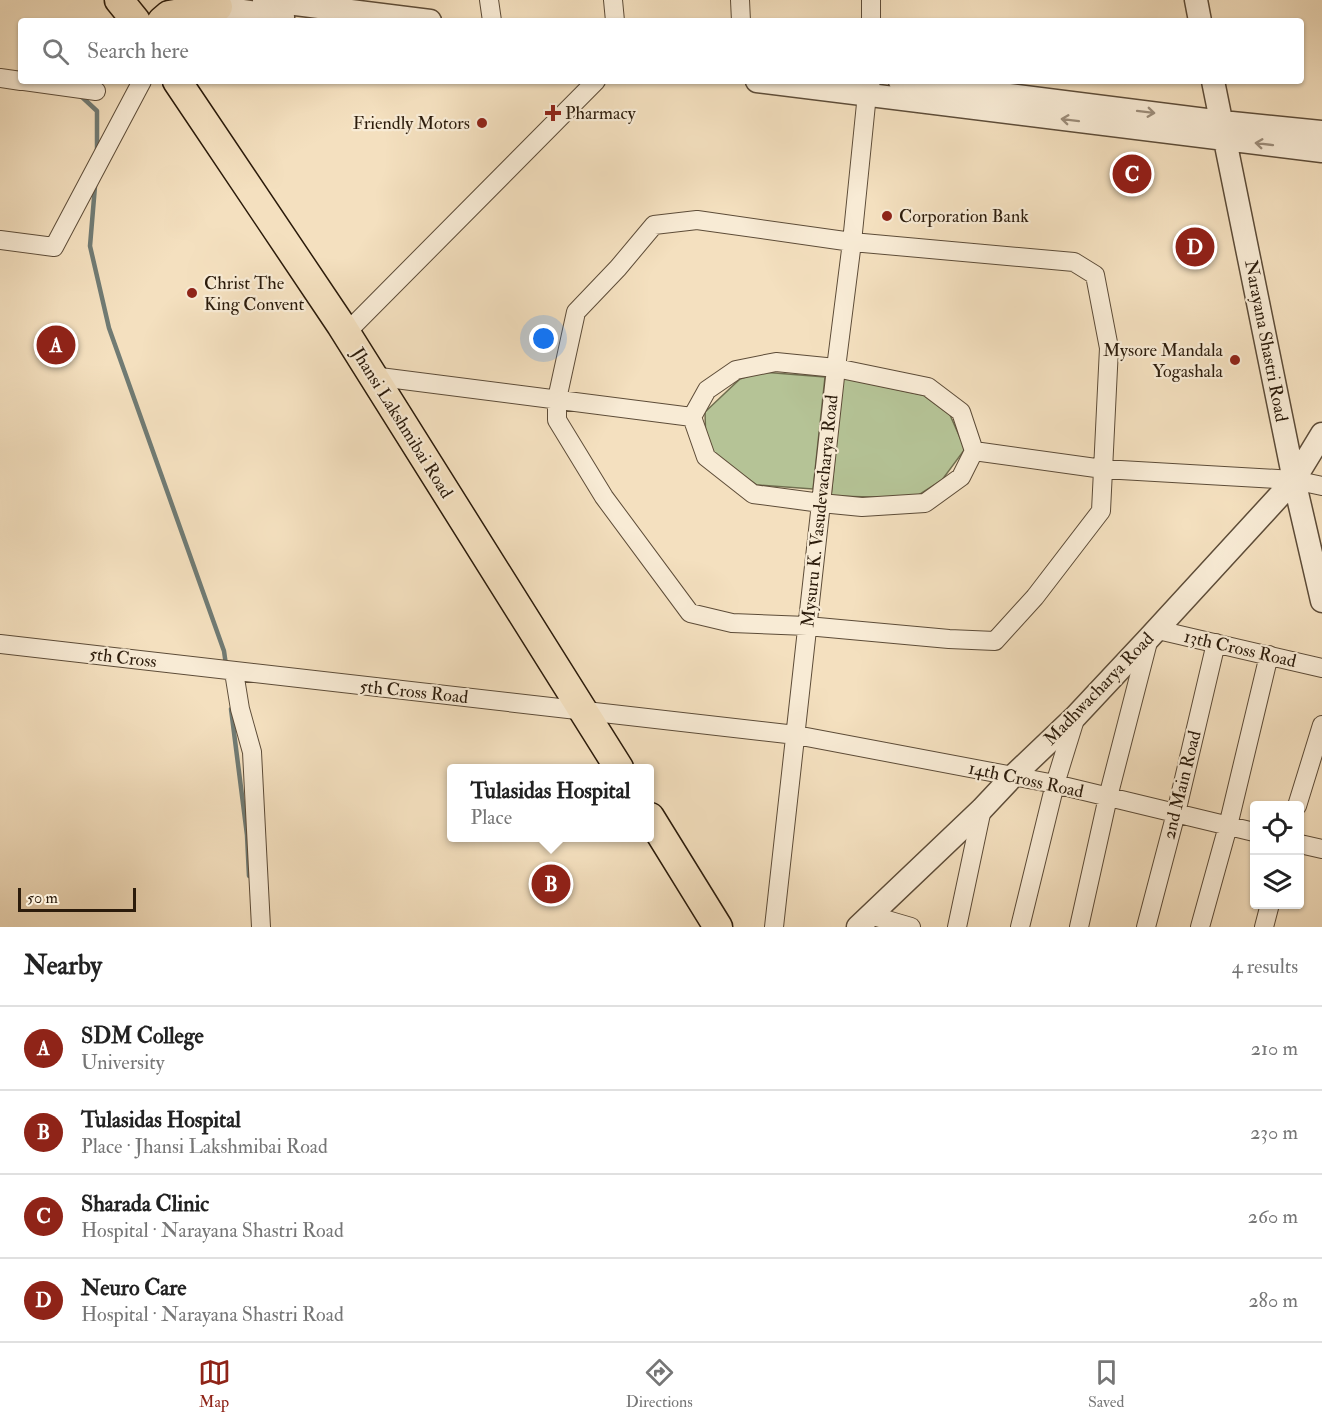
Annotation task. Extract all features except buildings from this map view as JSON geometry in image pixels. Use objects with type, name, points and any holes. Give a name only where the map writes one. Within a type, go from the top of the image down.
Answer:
[{"type":"main road","points":[[118,0],[133,18]]},
{"type":"main road","points":[[166,18],[169,15],[218,7]]},
{"type":"main road","name":"Jhansi Lakshmibai Road","points":[[179,84],[346,333],[616,764]]},
{"type":"main road","points":[[654,823],[718,927]]},
{"type":"street","points":[[177,0],[293,18]]},
{"type":"street","points":[[264,0],[373,7],[418,18]]},
{"type":"street","points":[[489,0],[492,18]]},
{"type":"street","points":[[613,0],[615,18]]},
{"type":"street","points":[[740,0],[741,18]]},
{"type":"street","points":[[871,0],[872,18]]},
{"type":"street","points":[[1196,0],[1199,18]]},
{"type":"street","points":[[0,78],[18,80]]},
{"type":"street","points":[[44,84],[96,91]]},
{"type":"street","points":[[0,240],[54,247],[140,84]]},
{"type":"street","points":[[346,333],[593,84]]},
{"type":"street","points":[[805,84],[869,88],[1223,130],[1322,132]]},
{"type":"street","points":[[920,84],[1223,130],[1322,151]]},
{"type":"street","name":"Narayana Shastri Road","points":[[1214,84],[1294,480],[1316,551],[1322,601]]},
{"type":"street","name":"Mysuru K. Vasudevacharya Road","points":[[774,927],[869,88]]},
{"type":"street","points":[[697,220],[852,242],[1074,262],[1095,276],[1109,348],[1101,511],[1035,597],[995,641],[732,623],[690,613],[604,497],[557,420],[557,399],[576,312],[618,268],[654,225],[697,220]]},
{"type":"street","points":[[776,362],[836,368],[928,387],[961,412],[974,451],[961,477],[926,503],[862,507],[821,504],[753,494],[706,457],[692,417],[707,390],[736,370],[776,362]]},
{"type":"street","points":[[372,376],[692,417]]},
{"type":"street","name":"Madhwacharya Road","points":[[864,921],[1076,716],[1154,634],[1294,480],[1321,437]]},
{"type":"street","points":[[974,451],[1102,469],[1294,480],[1322,486]]},
{"type":"street","points":[[1079,927],[1108,797],[1154,634]]},
{"type":"street","name":"13th Cross Road","points":[[1154,634],[1216,643],[1322,668]]},
{"type":"street","name":"2nd Main Road","points":[[1146,927],[1176,813],[1216,643]]},
{"type":"street","name":"5th Cross","points":[[0,644],[240,673]]},
{"type":"street","points":[[1200,927],[1228,826],[1269,655]]},
{"type":"street","points":[[240,673],[240,709],[252,752],[255,785],[261,927]]},
{"type":"street","name":"5th Cross Road","points":[[240,673],[796,735]]},
{"type":"street","points":[[1020,927],[1055,784],[1076,716]]},
{"type":"street","points":[[1299,801],[1322,725]]},
{"type":"street","name":"14th Cross Road","points":[[796,735],[1055,784],[1250,831]]},
{"type":"street","points":[[957,927],[982,809]]},
{"type":"street","points":[[1304,845],[1322,849]]},
{"type":"street","points":[[1264,927],[1269,909]]},
{"type":"street","points":[[864,921],[911,927]]},
{"type":"green space","points":[[761,372],[825,377],[813,489],[757,485],[706,446],[705,412],[740,379]]},
{"type":"green space","points":[[843,378],[923,395],[950,415],[965,449],[942,480],[914,498],[831,496]]},
{"type":"waterway","points":[[82,97],[97,111],[97,150]]},
{"type":"waterway","points":[[95,186],[90,246],[109,328],[224,651],[226,665]]},
{"type":"waterway","points":[[231,709],[247,835],[249,876]]},
{"type":"place","name":"Pharmacy","points":[[553,113]]},
{"type":"place","name":"Friendly Motors","points":[[482,123]]},
{"type":"place","name":"Sharada Clinic","points":[[1132,174]]},
{"type":"place","name":"Corporation Bank","points":[[887,216]]},
{"type":"place","name":"Neuro Care","points":[[1195,247]]},
{"type":"place","name":"Christ The King Convent","points":[[192,293]]},
{"type":"place","name":"SDM College","points":[[56,345]]},
{"type":"place","name":"Mysore Mandala Yogashala","points":[[1235,360]]},
{"type":"place","name":"Tulasidas Hospital","points":[[551,884]]}]
